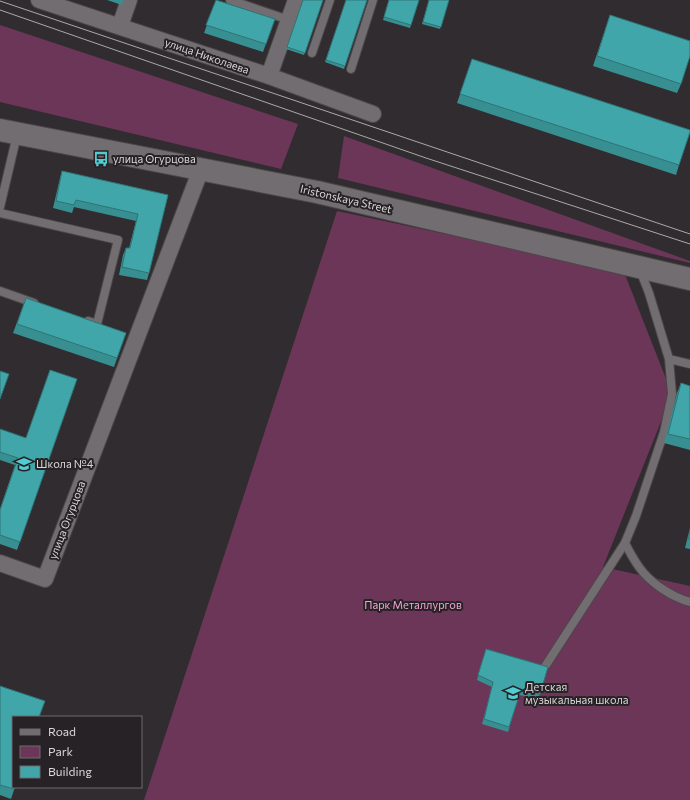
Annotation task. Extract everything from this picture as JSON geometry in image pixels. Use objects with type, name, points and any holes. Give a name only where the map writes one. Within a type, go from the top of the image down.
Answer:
[{"type":"main road","name":"Iristonskaya Street","points":[[9,132],[317,192],[638,265],[690,279]]},
{"type":"street","name":"улица Николаева","points":[[39,0],[269,76],[372,114]]},
{"type":"street","points":[[120,26],[129,0]]},
{"type":"street","points":[[269,76],[296,0]]},
{"type":"street","name":"улица Огурцова","points":[[0,563],[45,579],[201,169]]},
{"type":"lane","points":[[230,0],[289,20]]},
{"type":"lane","points":[[312,53],[330,0]]},
{"type":"lane","points":[[351,69],[373,0]]},
{"type":"lane","points":[[0,207],[9,132]]},
{"type":"lane","points":[[0,213],[118,240],[97,324],[82,319]]},
{"type":"lane","points":[[546,665],[625,543],[636,516],[664,432],[672,394],[669,359],[649,293],[638,265]]},
{"type":"lane","points":[[0,291],[45,306]]},
{"type":"lane","points":[[669,359],[690,364]]},
{"type":"lane","points":[[625,543],[640,568],[655,583],[681,600],[690,602]]},
{"type":"green space","points":[[0,25],[298,124],[281,169],[0,102]]},
{"type":"green space","points":[[344,136],[690,261],[690,263],[338,178]]},
{"type":"green space","name":"Парк Металлургов","points":[[337,211],[624,272],[672,394],[603,567],[690,586],[690,800],[144,800]]},
{"type":"building","points":[[216,0],[275,19],[266,44],[206,25]]},
{"type":"building","points":[[303,0],[323,0],[305,53],[287,47]]},
{"type":"building","points":[[346,0],[367,0],[345,66],[326,60]]},
{"type":"building","points":[[389,0],[419,0],[411,25],[384,17]]},
{"type":"building","points":[[429,0],[449,0],[441,27],[423,22]]},
{"type":"building","points":[[610,15],[690,41],[690,56],[681,84],[597,56]]},
{"type":"building","points":[[472,59],[690,130],[679,165],[460,94]]},
{"type":"building","points":[[62,171],[168,195],[149,273],[122,267],[126,248],[130,248],[138,214],[76,200],[74,205],[56,201]]},
{"type":"building","points":[[26,298],[126,333],[117,358],[17,324]]},
{"type":"building","points":[[50,370],[77,379],[20,542],[0,535],[0,510],[18,458],[0,452],[0,429],[26,438]]},
{"type":"building","points":[[0,371],[9,374],[0,399]]},
{"type":"building","points":[[681,383],[690,386],[690,439],[668,434]]},
{"type":"building","points":[[486,649],[548,667],[540,694],[521,690],[509,727],[484,719],[493,682],[478,675]]},
{"type":"building","points":[[0,686],[45,701],[39,716],[12,716],[12,788],[14,788],[14,789],[0,785]]},
{"type":"tram line","points":[[0,1],[690,234]]},
{"type":"tram line","points":[[0,10],[426,158],[690,244]]},
{"type":"place","name":"улица Огурцова","points":[[101,159]]},
{"type":"place","name":"Школа №4","points":[[24,464]]},
{"type":"place","name":"Детская музыкальная школа","points":[[513,693]]}]
